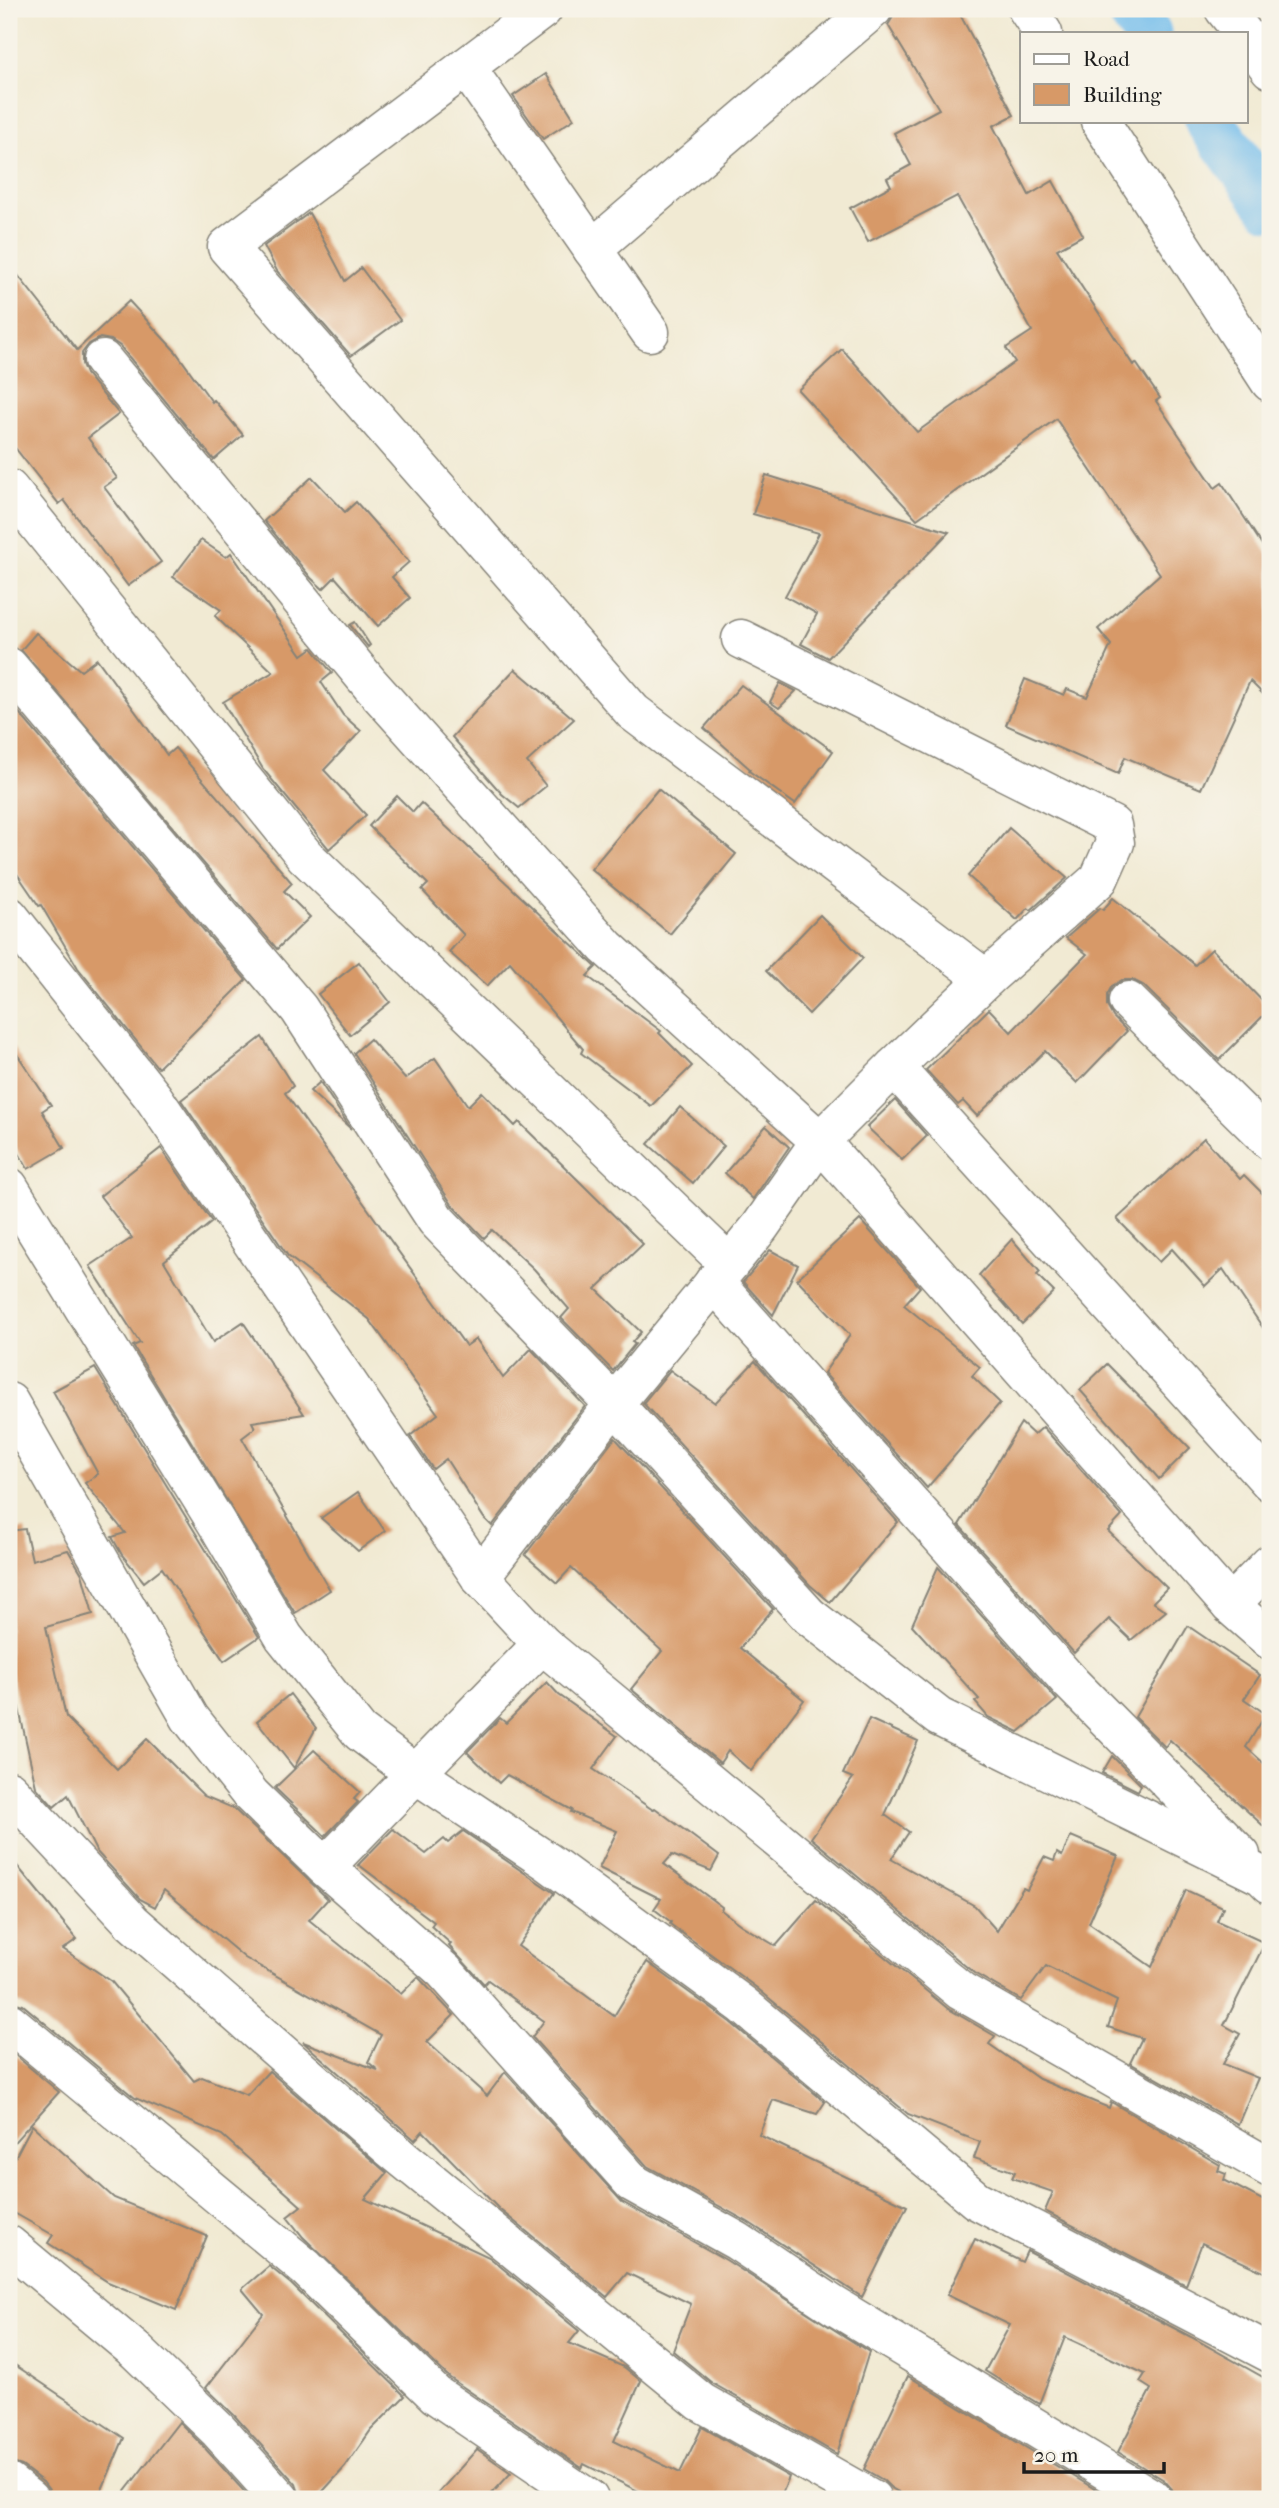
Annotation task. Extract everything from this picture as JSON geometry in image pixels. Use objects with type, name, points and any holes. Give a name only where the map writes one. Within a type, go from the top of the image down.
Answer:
[{"type":"street","points":[[543,9],[227,247],[633,712],[986,979]]},
{"type":"street","points":[[592,249],[873,9]]},
{"type":"street","points":[[1027,9],[1042,32]]},
{"type":"street","points":[[1224,9],[1242,32]]},
{"type":"street","points":[[1248,40],[1270,69]]},
{"type":"street","points":[[466,67],[650,332]]},
{"type":"street","points":[[1101,122],[1270,382]]},
{"type":"street","points":[[103,360],[370,684],[606,947],[820,1141],[1230,1605],[1270,1640]]},
{"type":"street","points":[[9,489],[304,856],[721,1273],[1071,1683],[1266,1880]]},
{"type":"street","points":[[480,1577],[614,1404],[760,1227],[820,1141],[986,979],[1099,879],[1115,843],[1112,825],[741,639]]},
{"type":"street","points":[[9,667],[299,1009],[436,1220],[614,1404],[809,1616],[939,1717],[1266,1880]]},
{"type":"street","points":[[9,916],[153,1097],[480,1577],[542,1644],[961,1991],[1270,2168]]},
{"type":"street","points":[[1128,1001],[1270,1141]]},
{"type":"street","points":[[894,1067],[1270,1482]]},
{"type":"street","points":[[9,1187],[285,1637],[360,1732],[415,1774],[548,1863],[743,2005],[975,2200],[1270,2353]]},
{"type":"street","points":[[9,1402],[190,1718],[251,1795],[325,1867],[444,1971],[633,2183],[737,2241],[833,2305],[1153,2499]]},
{"type":"street","points":[[1230,1605],[1270,1564]]},
{"type":"street","points":[[325,1867],[542,1644]]},
{"type":"street","points":[[9,1760],[14,1794],[132,1922],[390,2148],[701,2402],[872,2499]]},
{"type":"street","points":[[9,2022],[306,2268],[436,2395],[589,2499]]},
{"type":"street","points":[[9,2245],[136,2351],[218,2430],[280,2499]]},
{"type":"street","points":[[9,2483],[29,2499]]},
{"type":"building","points":[[894,9],[957,9],[1014,115],[993,126],[1029,195],[1053,181],[1083,235],[1057,249],[1133,365],[1136,363],[1160,398],[1156,401],[1215,488],[1222,483],[1270,557],[1270,701],[1250,681],[1201,789],[1125,757],[1118,774],[1006,725],[1025,679],[1064,695],[1067,689],[1087,697],[1111,645],[1098,629],[1160,574],[1056,419],[917,519],[798,390],[842,349],[917,432],[1015,362],[1006,348],[1032,331],[957,196],[868,242],[850,208],[891,186],[887,178],[911,165],[894,133],[939,109],[888,25]]},
{"type":"building","points":[[546,74],[574,119],[543,139],[513,96]]},
{"type":"building","points":[[309,213],[345,281],[361,268],[400,320],[351,356],[277,271],[264,246]]},
{"type":"building","points":[[9,264],[77,350],[129,301],[176,352],[212,402],[214,400],[243,435],[214,460],[120,346],[111,340],[100,338],[89,344],[82,353],[86,374],[119,414],[88,438],[117,478],[104,487],[161,562],[128,586],[64,500],[59,504],[9,440]]},
{"type":"building","points":[[766,475],[949,532],[828,658],[801,644],[817,614],[785,596],[819,533],[753,514]]},
{"type":"building","points":[[312,477],[345,512],[356,502],[409,562],[392,577],[410,598],[378,626],[335,577],[323,589],[311,578],[264,521]]},
{"type":"building","points":[[201,540],[226,557],[231,553],[302,655],[312,648],[332,673],[321,682],[343,715],[361,731],[324,770],[366,815],[329,849],[263,769],[223,702],[273,672],[215,616],[221,610],[173,577]]},
{"type":"building","points":[[355,622],[370,645],[368,647],[350,625]]},
{"type":"building","points":[[36,633],[81,671],[97,659],[167,755],[175,748],[292,883],[284,891],[310,917],[277,949],[21,650]]},
{"type":"building","points":[[515,669],[574,719],[527,762],[546,786],[519,808],[502,794],[452,737]]},
{"type":"building","points":[[780,683],[796,691],[779,708],[770,702]]},
{"type":"building","points":[[741,685],[833,751],[795,804],[749,771],[750,769],[704,728]]},
{"type":"building","points":[[9,701],[246,980],[158,1068],[78,968],[41,905],[39,906],[9,862]]},
{"type":"building","points":[[658,789],[736,854],[670,934],[591,869]]},
{"type":"building","points":[[397,796],[413,812],[421,803],[596,967],[587,976],[661,1031],[659,1033],[692,1066],[651,1106],[581,1053],[583,1049],[510,962],[487,986],[449,952],[464,935],[422,890],[428,884],[369,826]]},
{"type":"building","points":[[1009,828],[1067,878],[1031,910],[1028,908],[1017,920],[968,876]]},
{"type":"building","points":[[1113,898],[1195,965],[1212,949],[1270,1009],[1219,1060],[1143,985],[1133,980],[1122,980],[1112,986],[1107,995],[1107,1006],[1113,1017],[1127,1031],[1077,1083],[1045,1051],[977,1116],[963,1101],[958,1105],[926,1070],[989,1009],[1011,1032],[1087,954],[1066,938],[1100,908],[1103,910]]},
{"type":"building","points":[[820,915],[863,958],[809,1014],[766,971]]},
{"type":"building","points":[[359,962],[390,1002],[350,1035],[318,994]]},
{"type":"building","points":[[262,1037],[293,1086],[285,1093],[466,1346],[476,1339],[503,1378],[531,1349],[585,1406],[492,1526],[446,1459],[433,1469],[410,1436],[438,1414],[369,1319],[288,1256],[181,1100]]},
{"type":"building","points":[[370,1039],[405,1079],[435,1058],[468,1106],[482,1092],[515,1126],[519,1122],[643,1244],[596,1289],[641,1332],[632,1342],[635,1344],[613,1371],[561,1318],[569,1309],[534,1269],[492,1230],[484,1238],[453,1206],[354,1053]]},
{"type":"building","points":[[9,1042],[51,1105],[42,1111],[64,1148],[28,1169],[9,1136]]},
{"type":"building","points":[[320,1082],[351,1129],[310,1091]]},
{"type":"building","points":[[895,1100],[927,1136],[902,1160],[867,1127]]},
{"type":"building","points":[[680,1107],[724,1146],[693,1183],[648,1144]]},
{"type":"building","points":[[766,1126],[789,1147],[753,1199],[725,1173]]},
{"type":"building","points":[[1204,1138],[1240,1179],[1244,1175],[1270,1201],[1270,1338],[1223,1269],[1205,1286],[1172,1249],[1159,1262],[1117,1219]]},
{"type":"building","points":[[161,1148],[212,1222],[164,1261],[213,1342],[243,1322],[304,1414],[252,1422],[255,1428],[242,1438],[330,1590],[295,1613],[133,1346],[140,1343],[90,1266],[132,1238],[100,1196]]},
{"type":"building","points":[[860,1220],[920,1287],[904,1305],[980,1367],[972,1376],[1000,1403],[927,1488],[824,1373],[850,1335],[797,1279]]},
{"type":"building","points":[[1012,1239],[1040,1272],[1037,1275],[1054,1292],[1022,1324],[979,1275]]},
{"type":"building","points":[[770,1250],[798,1265],[773,1315],[743,1282]]},
{"type":"building","points":[[755,1361],[898,1522],[830,1602],[810,1585],[643,1403],[670,1370],[715,1403]]},
{"type":"building","points":[[1107,1364],[1190,1448],[1159,1479],[1080,1390]]},
{"type":"building","points":[[95,1368],[259,1637],[224,1661],[162,1568],[144,1582],[122,1555],[112,1537],[125,1533],[85,1483],[98,1474],[53,1391]]},
{"type":"building","points":[[1021,1423],[1034,1435],[1043,1427],[1122,1516],[1108,1531],[1167,1588],[1153,1602],[1166,1611],[1131,1640],[1109,1619],[1074,1653],[959,1525]]},
{"type":"building","points":[[615,1438],[773,1609],[740,1648],[804,1700],[751,1771],[728,1751],[720,1763],[631,1689],[662,1651],[571,1568],[557,1583],[525,1555]]},
{"type":"building","points":[[358,1492],[385,1531],[358,1551],[321,1518]]},
{"type":"building","points":[[25,1529],[32,1560],[68,1550],[82,1574],[93,1614],[46,1627],[66,1717],[117,1769],[147,1739],[204,1796],[233,1808],[328,1899],[309,1920],[401,1994],[418,1977],[454,2015],[427,2042],[487,2096],[505,2072],[622,2202],[726,2260],[869,2352],[837,2454],[712,2383],[673,2351],[691,2304],[627,2273],[607,2297],[499,2209],[423,2131],[415,2140],[303,2042],[378,2070],[368,2062],[381,2035],[245,1958],[164,1890],[155,1907],[140,1899],[96,1851],[68,1795],[54,1807],[36,1787],[9,1663],[9,1531]]},
{"type":"building","points":[[938,1567],[1057,1700],[1019,1732],[988,1717],[975,1702],[979,1699],[912,1625]]},
{"type":"building","points":[[1188,1626],[1260,1675],[1244,1699],[1266,1714],[1246,1747],[1270,1769],[1270,1832],[1170,1740],[1165,1747],[1135,1717]]},
{"type":"building","points":[[547,1682],[559,1695],[617,1736],[593,1769],[653,1810],[655,1808],[719,1856],[711,1871],[672,1855],[664,1864],[722,1907],[721,1910],[741,1925],[776,1946],[816,1900],[947,2008],[995,2036],[989,2044],[1039,2079],[1109,2108],[1111,2102],[1220,2165],[1218,2171],[1226,2174],[1224,2180],[1270,2204],[1270,2275],[1202,2243],[1186,2285],[1045,2211],[1053,2192],[1012,2178],[1015,2172],[974,2158],[980,2142],[908,2114],[757,1988],[670,1924],[671,1922],[654,1909],[661,1899],[599,1868],[617,1831],[571,1812],[572,1810],[507,1775],[499,1783],[467,1752],[500,1718],[506,1723]]},
{"type":"building","points":[[290,1694],[316,1728],[294,1768],[257,1721]]},
{"type":"building","points":[[869,1719],[918,1741],[885,1815],[909,1832],[891,1859],[975,1906],[997,1931],[1023,1888],[1027,1890],[1044,1857],[1054,1861],[1057,1853],[1062,1856],[1071,1836],[1118,1856],[1089,1923],[1152,1967],[1186,1890],[1223,1907],[1217,1921],[1265,1943],[1224,2025],[1240,2034],[1223,2064],[1258,2078],[1238,2124],[1130,2063],[1142,2038],[1108,2027],[1117,2001],[1046,1966],[1021,2000],[974,1973],[811,1838],[853,1778],[843,1774]]},
{"type":"building","points":[[314,1750],[360,1792],[354,1799],[358,1802],[325,1836],[275,1788]]},
{"type":"building","points":[[1112,1756],[1141,1785],[1138,1791],[1102,1773]]},
{"type":"building","points":[[393,1829],[426,1854],[444,1839],[448,1843],[463,1831],[554,1893],[518,1946],[614,2016],[647,1962],[730,2022],[825,2102],[817,2114],[773,2100],[759,2135],[907,2206],[862,2297],[748,2222],[647,2166],[532,2037],[544,2021],[488,1980],[484,1984],[449,1946],[451,1944],[431,1926],[434,1922],[357,1866]]},
{"type":"building","points":[[9,1856],[77,1939],[63,1949],[111,1981],[194,2081],[202,2077],[247,2095],[269,2071],[387,2173],[365,2199],[489,2257],[579,2331],[569,2343],[624,2367],[641,2381],[614,2441],[680,2473],[702,2427],[789,2477],[780,2499],[654,2499],[584,2464],[582,2468],[450,2378],[303,2237],[287,2217],[301,2206],[222,2135],[135,2098],[23,2005],[9,2001]]},
{"type":"building","points":[[9,2050],[59,2092],[9,2148]]},
{"type":"building","points":[[32,2125],[114,2198],[207,2236],[176,2310],[108,2282],[48,2243],[53,2235],[9,2210],[9,2169]]},
{"type":"building","points":[[975,2239],[1022,2262],[1027,2251],[1270,2381],[1270,2499],[1175,2499],[1172,2489],[1164,2480],[1118,2452],[1151,2389],[1140,2382],[1145,2374],[1065,2337],[1039,2404],[985,2371],[1010,2325],[947,2295]]},
{"type":"building","points":[[269,2266],[291,2284],[405,2396],[371,2430],[345,2467],[316,2499],[301,2499],[296,2484],[206,2388],[263,2314],[242,2289]]},
{"type":"building","points":[[9,2361],[124,2438],[98,2499],[50,2499],[49,2490],[43,2482],[22,2466],[9,2462]]},
{"type":"building","points":[[908,2376],[1111,2499],[911,2499],[891,2488],[864,2469]]},
{"type":"building","points":[[179,2422],[202,2445],[251,2499],[119,2499]]},
{"type":"building","points":[[477,2449],[511,2473],[487,2499],[433,2499]]},
{"type":"waterway","points":[[1130,9],[1146,32]]},
{"type":"waterway","points":[[1210,122],[1270,205]]}]
